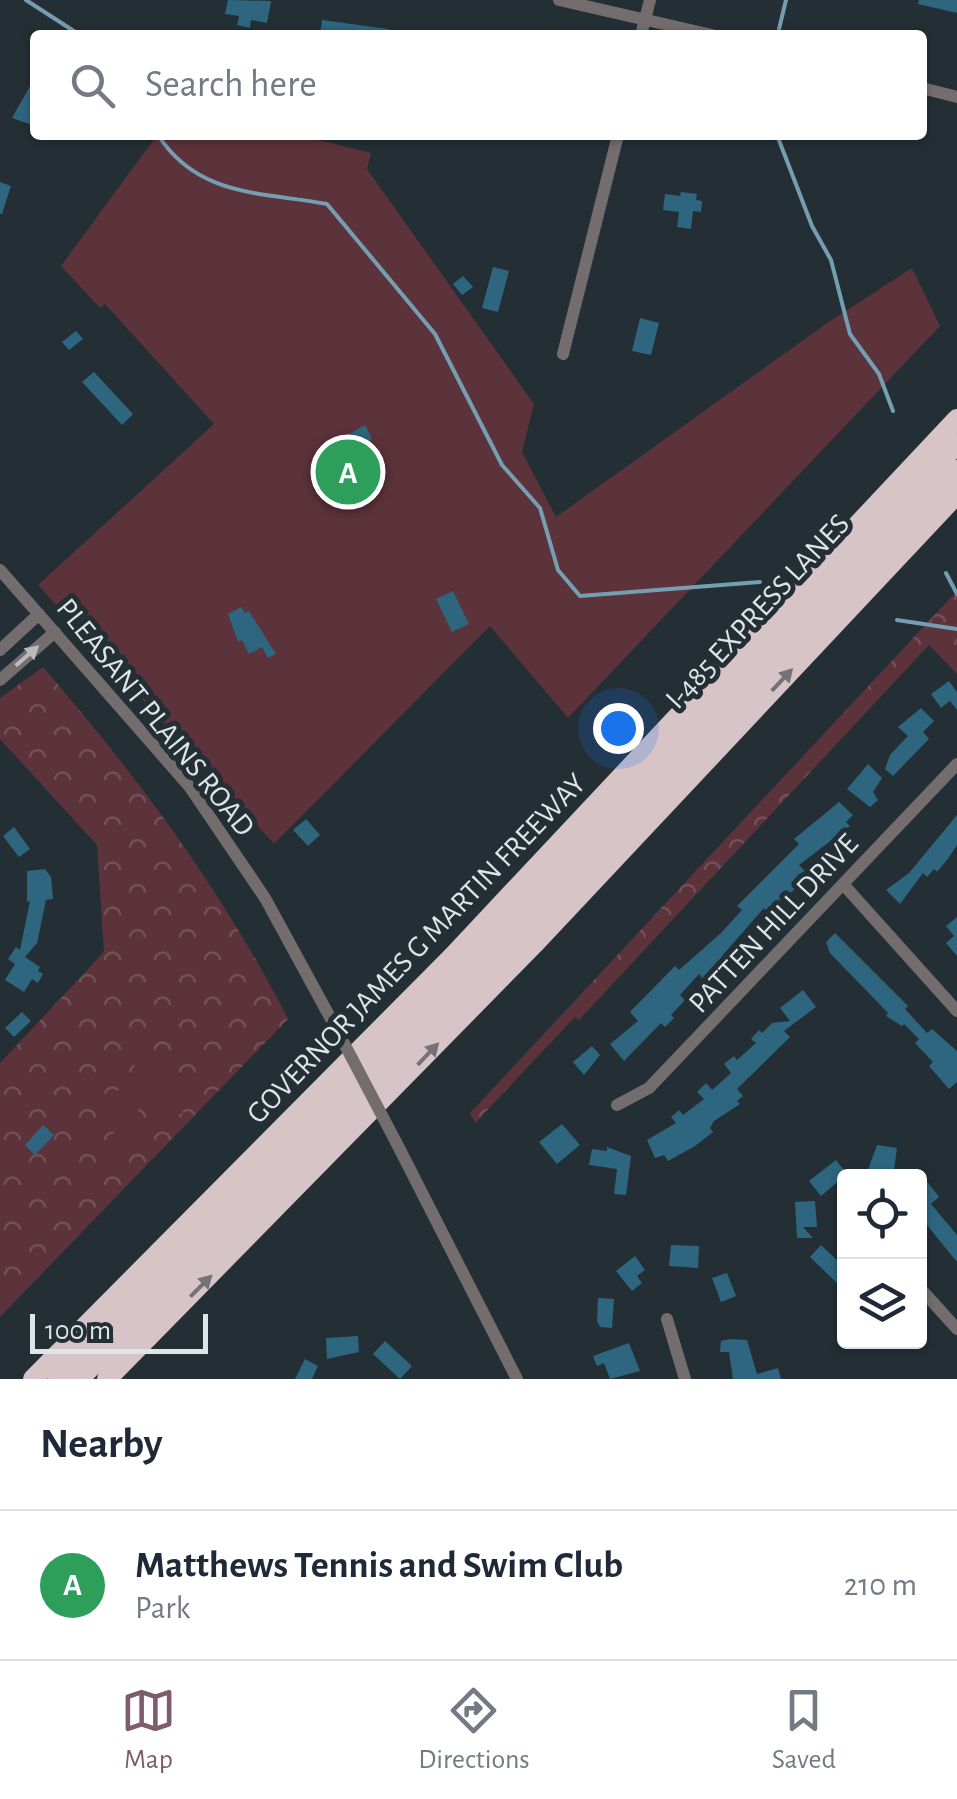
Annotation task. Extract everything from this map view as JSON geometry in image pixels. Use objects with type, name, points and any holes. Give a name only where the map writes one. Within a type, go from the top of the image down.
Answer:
[{"type":"highway","name":"GOVERNOR JAMES G MARTIN FREEWAY","points":[[33,1379],[301,1113],[957,420]]},
{"type":"highway","name":"I-485 EXPRESS LANES","points":[[58,1379],[426,1007],[957,444]]},
{"type":"highway","name":"I-485 EXPRESS LANES","points":[[79,1379],[329,1131],[957,470]]},
{"type":"highway","points":[[107,1379],[332,1154],[957,494]]},
{"type":"highway","points":[[668,802],[743,695]]},
{"type":"highway","points":[[301,1113],[426,1007]]},
{"type":"street","points":[[559,0],[691,30]]},
{"type":"street","points":[[642,30],[650,0]]},
{"type":"street","points":[[927,89],[957,97]]},
{"type":"street","points":[[563,354],[617,140]]},
{"type":"street","name":"PLEASANT PLAINS ROAD","points":[[0,570],[189,786],[266,898],[516,1379]]},
{"type":"street","points":[[0,650],[40,614]]},
{"type":"street","points":[[0,680],[55,632]]},
{"type":"street","name":"PATTEN HILL DRIVE","points":[[617,1105],[650,1088],[957,764]]},
{"type":"street","points":[[843,884],[957,1010]]},
{"type":"street","points":[[927,1296],[957,1328]]},
{"type":"street","points":[[667,1319],[684,1379]]},
{"type":"green space","points":[[153,140],[319,140],[371,153],[367,169],[534,404],[522,452],[556,517],[827,323],[912,268],[940,326],[568,718],[490,626],[274,844],[38,585],[214,424],[105,304],[100,308],[61,266]]},
{"type":"green space","points":[[957,591],[957,674],[929,645],[579,1020],[575,1017],[475,1123],[470,1113]]},
{"type":"green space","points":[[43,667],[112,750],[207,880],[288,1019],[0,1317],[0,1063],[104,952],[97,845],[0,739],[0,698]]},
{"type":"green space","points":[[164,1052],[183,1113],[152,1123],[133,1061]]},
{"type":"green space","points":[[132,1087],[148,1144],[119,1152],[103,1094]]},
{"type":"building","points":[[228,0],[271,1],[267,23],[251,20],[250,28],[237,25],[239,16],[225,14]]},
{"type":"building","points":[[919,0],[957,0],[957,13],[918,4]]},
{"type":"building","points":[[322,20],[388,29],[388,30],[321,30]]},
{"type":"building","points":[[30,86],[30,124],[12,118]]},
{"type":"building","points":[[0,182],[11,186],[2,214],[0,214]]},
{"type":"building","points":[[681,192],[697,194],[696,200],[702,201],[701,212],[693,211],[691,229],[677,227],[679,212],[663,210],[665,194],[680,196]]},
{"type":"building","points":[[493,267],[509,271],[498,312],[482,308]]},
{"type":"building","points":[[463,276],[473,287],[462,295],[453,284]]},
{"type":"building","points":[[640,318],[659,323],[651,355],[632,351]]},
{"type":"building","points":[[76,331],[83,339],[69,350],[62,342]]},
{"type":"building","points":[[94,372],[133,414],[122,425],[82,382]]},
{"type":"building","points":[[365,425],[372,439],[351,450],[344,437]]},
{"type":"building","points":[[453,591],[469,624],[452,632],[436,599]]},
{"type":"building","points":[[241,607],[245,613],[249,611],[276,654],[268,658],[262,647],[249,654],[242,640],[238,642],[228,614]]},
{"type":"building","points":[[949,681],[957,692],[957,710],[950,701],[941,708],[931,694]]},
{"type":"building","points":[[921,708],[934,721],[923,732],[929,739],[893,776],[885,769],[890,755],[908,736],[898,727]]},
{"type":"building","points":[[868,764],[882,778],[873,792],[878,800],[870,807],[847,789]]},
{"type":"building","points":[[839,802],[853,815],[846,822],[850,826],[799,865],[805,871],[792,884],[796,888],[768,912],[764,908],[722,956],[725,960],[703,979],[699,974],[680,995],[685,1000],[671,1015],[674,1018],[665,1027],[661,1023],[624,1061],[610,1044],[638,1021],[630,1012],[675,966],[679,970],[721,933],[742,910],[737,906],[799,844],[794,839]]},
{"type":"building","points":[[957,815],[957,845],[937,872],[934,869],[927,877],[923,873],[900,904],[886,890],[909,873]]},
{"type":"building","points":[[306,819],[320,835],[308,846],[293,830]]},
{"type":"building","points":[[14,827],[30,849],[19,857],[3,836]]},
{"type":"building","points":[[45,869],[51,877],[53,899],[46,900],[37,943],[25,957],[40,967],[38,971],[43,974],[38,983],[32,979],[24,992],[5,980],[15,964],[8,959],[16,947],[20,950],[30,901],[27,902],[27,871]]},
{"type":"building","points":[[957,917],[957,956],[946,943],[954,936],[946,926]]},
{"type":"building","points":[[835,933],[908,1006],[905,1009],[927,1033],[932,1029],[957,1051],[957,1082],[949,1089],[929,1066],[933,1062],[915,1043],[919,1039],[904,1024],[886,1016],[888,1013],[830,953],[826,942]]},
{"type":"building","points":[[803,990],[816,1007],[784,1031],[790,1037],[737,1089],[743,1096],[737,1101],[740,1104],[714,1121],[710,1128],[713,1132],[695,1146],[668,1161],[664,1155],[655,1158],[647,1140],[676,1123],[671,1117],[679,1110],[683,1115],[704,1099],[697,1092],[706,1083],[712,1090],[731,1073],[724,1064],[734,1056],[737,1060],[756,1043],[751,1039],[759,1030],[762,1033],[772,1023],[790,1021],[780,1008]]},
{"type":"building","points":[[22,1012],[31,1021],[14,1037],[5,1028]]},
{"type":"building","points":[[592,1046],[600,1055],[584,1075],[573,1062]]},
{"type":"building","points":[[562,1124],[580,1145],[557,1164],[539,1142]]},
{"type":"building","points":[[43,1125],[54,1135],[35,1155],[25,1145]]},
{"type":"building","points":[[877,1145],[897,1148],[894,1169],[868,1169]]},
{"type":"building","points":[[607,1147],[631,1156],[626,1195],[614,1194],[617,1169],[589,1165],[592,1149],[607,1151]]},
{"type":"building","points":[[836,1160],[843,1169],[837,1169],[837,1182],[821,1196],[809,1181]]},
{"type":"building","points":[[927,1181],[939,1197],[931,1204],[957,1235],[957,1262],[927,1225]]},
{"type":"building","points":[[815,1201],[817,1227],[803,1227],[813,1238],[797,1238],[795,1202]]},
{"type":"building","points":[[671,1245],[699,1246],[698,1268],[669,1266]]},
{"type":"building","points":[[821,1245],[837,1260],[837,1283],[810,1257]]},
{"type":"building","points":[[635,1256],[645,1270],[637,1276],[642,1283],[632,1291],[616,1271]]},
{"type":"building","points":[[727,1273],[736,1296],[721,1302],[712,1278]]},
{"type":"building","points":[[598,1298],[614,1299],[612,1328],[600,1327],[597,1321]]},
{"type":"building","points":[[358,1336],[359,1352],[327,1359],[326,1338]]},
{"type":"building","points":[[747,1340],[757,1374],[778,1368],[781,1379],[733,1379],[729,1352],[720,1352],[721,1341]]},
{"type":"building","points":[[385,1341],[412,1366],[400,1379],[373,1354]]},
{"type":"building","points":[[629,1343],[640,1371],[610,1379],[604,1363],[597,1366],[593,1356]]},
{"type":"building","points":[[305,1359],[318,1366],[312,1379],[295,1379]]},
{"type":"waterway","points":[[26,0],[72,30]]},
{"type":"waterway","points":[[779,29],[786,0]]},
{"type":"waterway","points":[[162,140],[192,170],[212,181],[255,193],[327,204],[435,334],[502,465],[540,508],[558,570],[580,596],[760,582]]},
{"type":"waterway","points":[[779,140],[812,226],[831,260],[850,334],[879,374],[893,411]]},
{"type":"waterway","points":[[946,573],[957,594]]},
{"type":"waterway","points":[[897,620],[957,629]]},
{"type":"place","name":"Matthews Tennis and Swim Club","points":[[348,472]]}]
